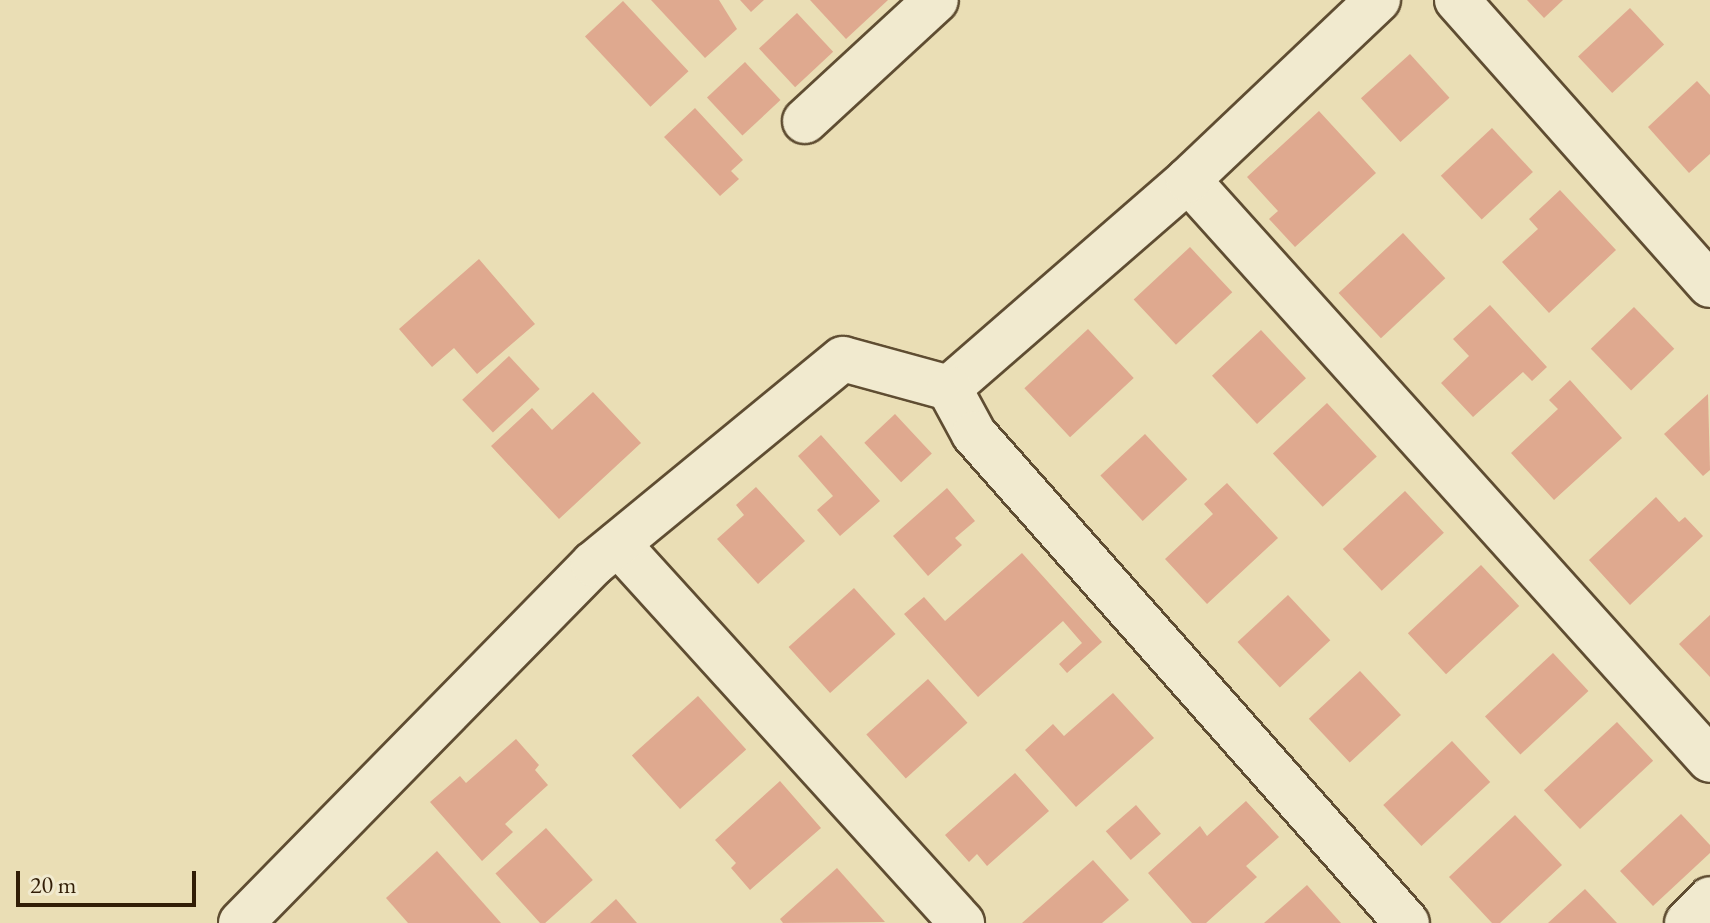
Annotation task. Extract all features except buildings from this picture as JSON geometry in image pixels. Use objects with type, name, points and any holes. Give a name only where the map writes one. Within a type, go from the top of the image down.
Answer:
[{"type":"street","points":[[805,121],[936,0]]},
{"type":"street","points":[[949,388],[1188,180],[1378,0]]},
{"type":"street","points":[[1457,0],[1710,285]]},
{"type":"street","points":[[1188,180],[1710,760]]},
{"type":"street","points":[[241,923],[618,544],[843,359],[949,388],[974,434],[1407,923]]},
{"type":"street","points":[[618,544],[962,923]]},
{"type":"street","points":[[1687,923],[1710,899]]}]
